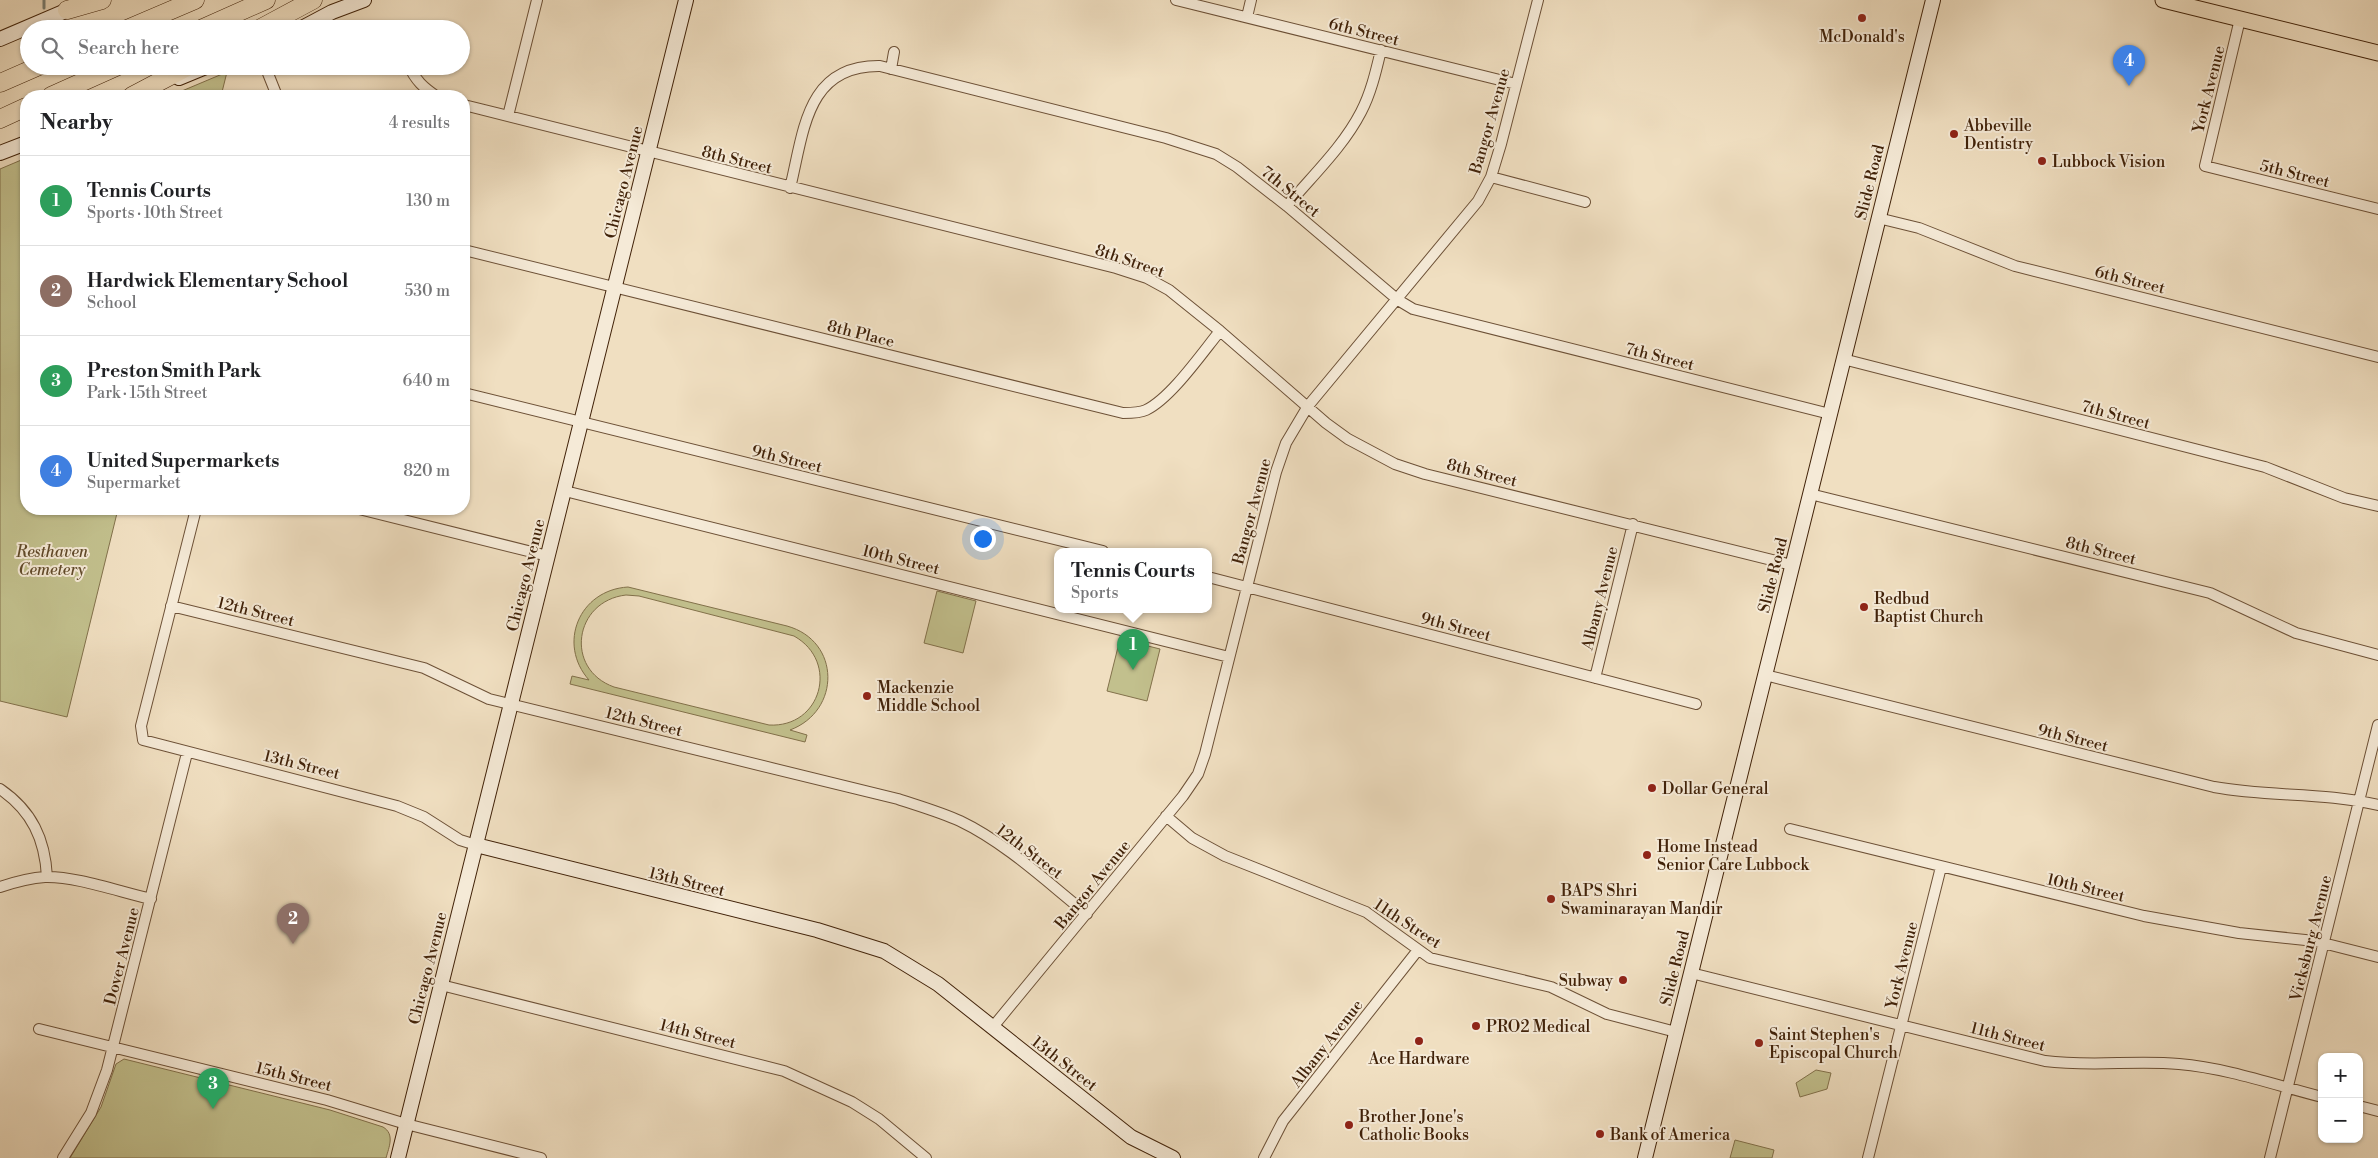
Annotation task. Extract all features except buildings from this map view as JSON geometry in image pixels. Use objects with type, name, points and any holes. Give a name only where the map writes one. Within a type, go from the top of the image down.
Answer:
[{"type":"highway","points":[[67,10],[102,0]]},
{"type":"highway","points":[[148,20],[195,0]]},
{"type":"highway","points":[[221,20],[266,0]]},
{"type":"highway","points":[[276,20],[313,0]]},
{"type":"highway","points":[[0,83],[20,74]]},
{"type":"highway","points":[[64,90],[98,75]]},
{"type":"highway","points":[[143,90],[172,75]]},
{"type":"highway","points":[[0,119],[20,111]]},
{"type":"main road","points":[[2163,0],[2378,53]]},
{"type":"street","points":[[44,20],[92,0]]},
{"type":"street","points":[[317,20],[364,0]]},
{"type":"street","points":[[508,116],[537,0]]},
{"type":"street","name":"Chicago Avenue","points":[[398,1158],[686,0]]},
{"type":"street","name":"6th Street","points":[[1176,0],[1516,84]]},
{"type":"street","points":[[1247,17],[1251,0]]},
{"type":"street","name":"Bangor Avenue","points":[[992,1028],[1087,914],[1198,774],[1205,754],[1276,472],[1286,443],[1308,406],[1469,213],[1491,177],[1538,0]]},
{"type":"street","name":"Slide Road","points":[[1644,1158],[1932,0]]},
{"type":"street","name":"York Avenue","points":[[2204,166],[2240,19]]},
{"type":"street","points":[[0,39],[20,30]]},
{"type":"street","points":[[1287,206],[1350,130],[1371,90],[1381,50]]},
{"type":"street","points":[[891,69],[894,52]]},
{"type":"street","name":"7th Street","points":[[790,188],[811,106],[819,91],[839,74],[851,69],[863,66],[891,69],[1196,146],[1237,167],[1287,206],[1398,300],[1413,309],[1830,414]]},
{"type":"street","points":[[151,90],[187,75]]},
{"type":"street","points":[[269,75],[275,90]]},
{"type":"street","points":[[412,75],[427,90]]},
{"type":"street","name":"8th Street","points":[[470,106],[1116,268],[1147,278],[1169,290],[1220,331],[1326,423],[1371,454],[1425,474],[1633,524],[1792,565]]},
{"type":"street","points":[[0,153],[20,145]]},
{"type":"street","name":"5th Street","points":[[2204,166],[2378,209]]},
{"type":"street","points":[[1491,177],[1585,202]]},
{"type":"street","name":"6th Street","points":[[1878,218],[1919,228],[2015,266],[2378,357]]},
{"type":"street","name":"8th Place","points":[[470,251],[1123,413],[1144,412],[1155,405],[1180,379],[1220,331]]},
{"type":"street","name":"7th Street","points":[[1843,359],[2265,467],[2344,498],[2378,506]]},
{"type":"street","name":"9th Street","points":[[470,394],[1091,548]]},
{"type":"street","name":"10th Street","points":[[565,490],[1054,613]]},
{"type":"street","name":"8th Street","points":[[1810,494],[2210,592],[2296,633],[2378,655]]},
{"type":"street","points":[[171,606],[194,515]]},
{"type":"street","points":[[383,515],[548,556]]},
{"type":"street","name":"Albany Avenue","points":[[1595,678],[1633,524]]},
{"type":"street","name":"9th Street","points":[[1212,578],[1696,704]]},
{"type":"street","name":"12th Street","points":[[171,606],[424,668],[474,693],[511,704],[898,799],[936,811],[961,822],[997,844],[1087,914]]},
{"type":"street","name":"13th Street","points":[[171,606],[141,726],[143,740],[187,753],[397,806],[424,817],[460,840],[476,845],[853,940],[884,951],[910,965],[938,984],[1151,1154],[1173,1158]]},
{"type":"street","name":"10th Street","points":[[1054,613],[1229,657]]},
{"type":"street","name":"9th Street","points":[[1765,675],[2214,787],[2269,795],[2359,800],[2378,805]]},
{"type":"street","name":"Vicksburg Avenue","points":[[2270,1158],[2378,725]]},
{"type":"street","name":"Dover Avenue","points":[[63,1158],[91,1114],[107,1070],[187,753]]},
{"type":"street","points":[[0,789],[14,799],[33,821],[46,857],[47,877]]},
{"type":"street","name":"11th Street","points":[[1166,816],[1192,838],[1225,856],[1366,912],[1430,958],[1552,987],[1607,1014],[1676,1032]]},
{"type":"street","name":"10th Street","points":[[1790,828],[2163,920],[2229,932],[2324,944],[2378,957]]},
{"type":"street","name":"York Avenue","points":[[1868,1158],[1942,867]]},
{"type":"street","points":[[0,887],[30,878],[64,878],[151,899]]},
{"type":"street","name":"Albany Avenue","points":[[1264,1158],[1283,1121],[1418,950]]},
{"type":"street","name":"11th Street","points":[[1691,973],[2045,1061],[2068,1064],[2179,1064],[2318,1096]]},
{"type":"street","name":"14th Street","points":[[441,985],[784,1071],[852,1102],[879,1119],[926,1158]]},
{"type":"street","name":"15th Street","points":[[39,1029],[327,1100],[406,1124],[541,1158]]},
{"type":"street","points":[[2363,1107],[2378,1111]]},
{"type":"green space","points":[[220,75],[226,75],[222,90],[184,90]]},
{"type":"green space","name":"Resthaven Cemetery","points":[[20,161],[20,515],[117,515],[67,717],[0,701],[0,169]]},
{"type":"green space","points":[[628,587],[787,626],[805,634],[817,646],[825,660],[828,676],[826,693],[819,708],[807,721],[790,730],[807,735],[805,742],[570,684],[572,676],[589,680],[579,666],[575,651],[574,636],[578,621],[586,608],[597,598],[611,590]],"holes":[[[626,595],[639,596],[794,636],[808,647],[817,661],[820,676],[818,691],[812,705],[801,716],[787,723],[769,725],[614,687],[598,678],[587,666],[582,652],[582,636],[586,622],[595,609],[609,600]]]},
{"type":"green space","points":[[937,591],[976,601],[963,653],[924,643]]},
{"type":"green space","points":[[1120,639],[1160,649],[1147,701],[1107,691]]},
{"type":"green space","points":[[124,1059],[330,1110],[383,1127],[387,1130],[390,1137],[386,1158],[70,1158],[101,1107],[116,1064]]},
{"type":"green space","points":[[1816,1070],[1831,1073],[1827,1089],[1800,1097],[1796,1083]]},
{"type":"green space","points":[[1735,1140],[1774,1150],[1772,1158],[1730,1158]]},
{"type":"waterway","points":[[44,0],[44,8]]},
{"type":"place","name":"McDonald's","points":[[1862,18]]},
{"type":"place","name":"United Supermarkets","points":[[2129,86]]},
{"type":"place","name":"Abbeville Dentistry","points":[[1954,134]]},
{"type":"place","name":"Lubbock Vision","points":[[2042,161]]},
{"type":"place","name":"Redbud Baptist Church","points":[[1864,607]]},
{"type":"place","name":"Tennis Courts","points":[[1133,670]]},
{"type":"place","name":"Mackenzie Middle School","points":[[867,696]]},
{"type":"place","name":"Dollar General","points":[[1652,788]]},
{"type":"place","name":"Home Instead Senior Care Lubbock","points":[[1647,855]]},
{"type":"place","name":"BAPS Shri Swaminarayan Mandir","points":[[1551,899]]},
{"type":"place","name":"Hardwick Elementary School","points":[[293,944]]},
{"type":"place","name":"Subway","points":[[1623,980]]},
{"type":"place","name":"PRO2 Medical","points":[[1476,1026]]},
{"type":"place","name":"Ace Hardware","points":[[1419,1041]]},
{"type":"place","name":"Saint Stephen's Episcopal Church","points":[[1759,1043]]},
{"type":"place","name":"Preston Smith Park","points":[[213,1109]]},
{"type":"place","name":"Brother Jone's Catholic Books","points":[[1349,1125]]},
{"type":"place","name":"Bank of America","points":[[1600,1134]]}]
